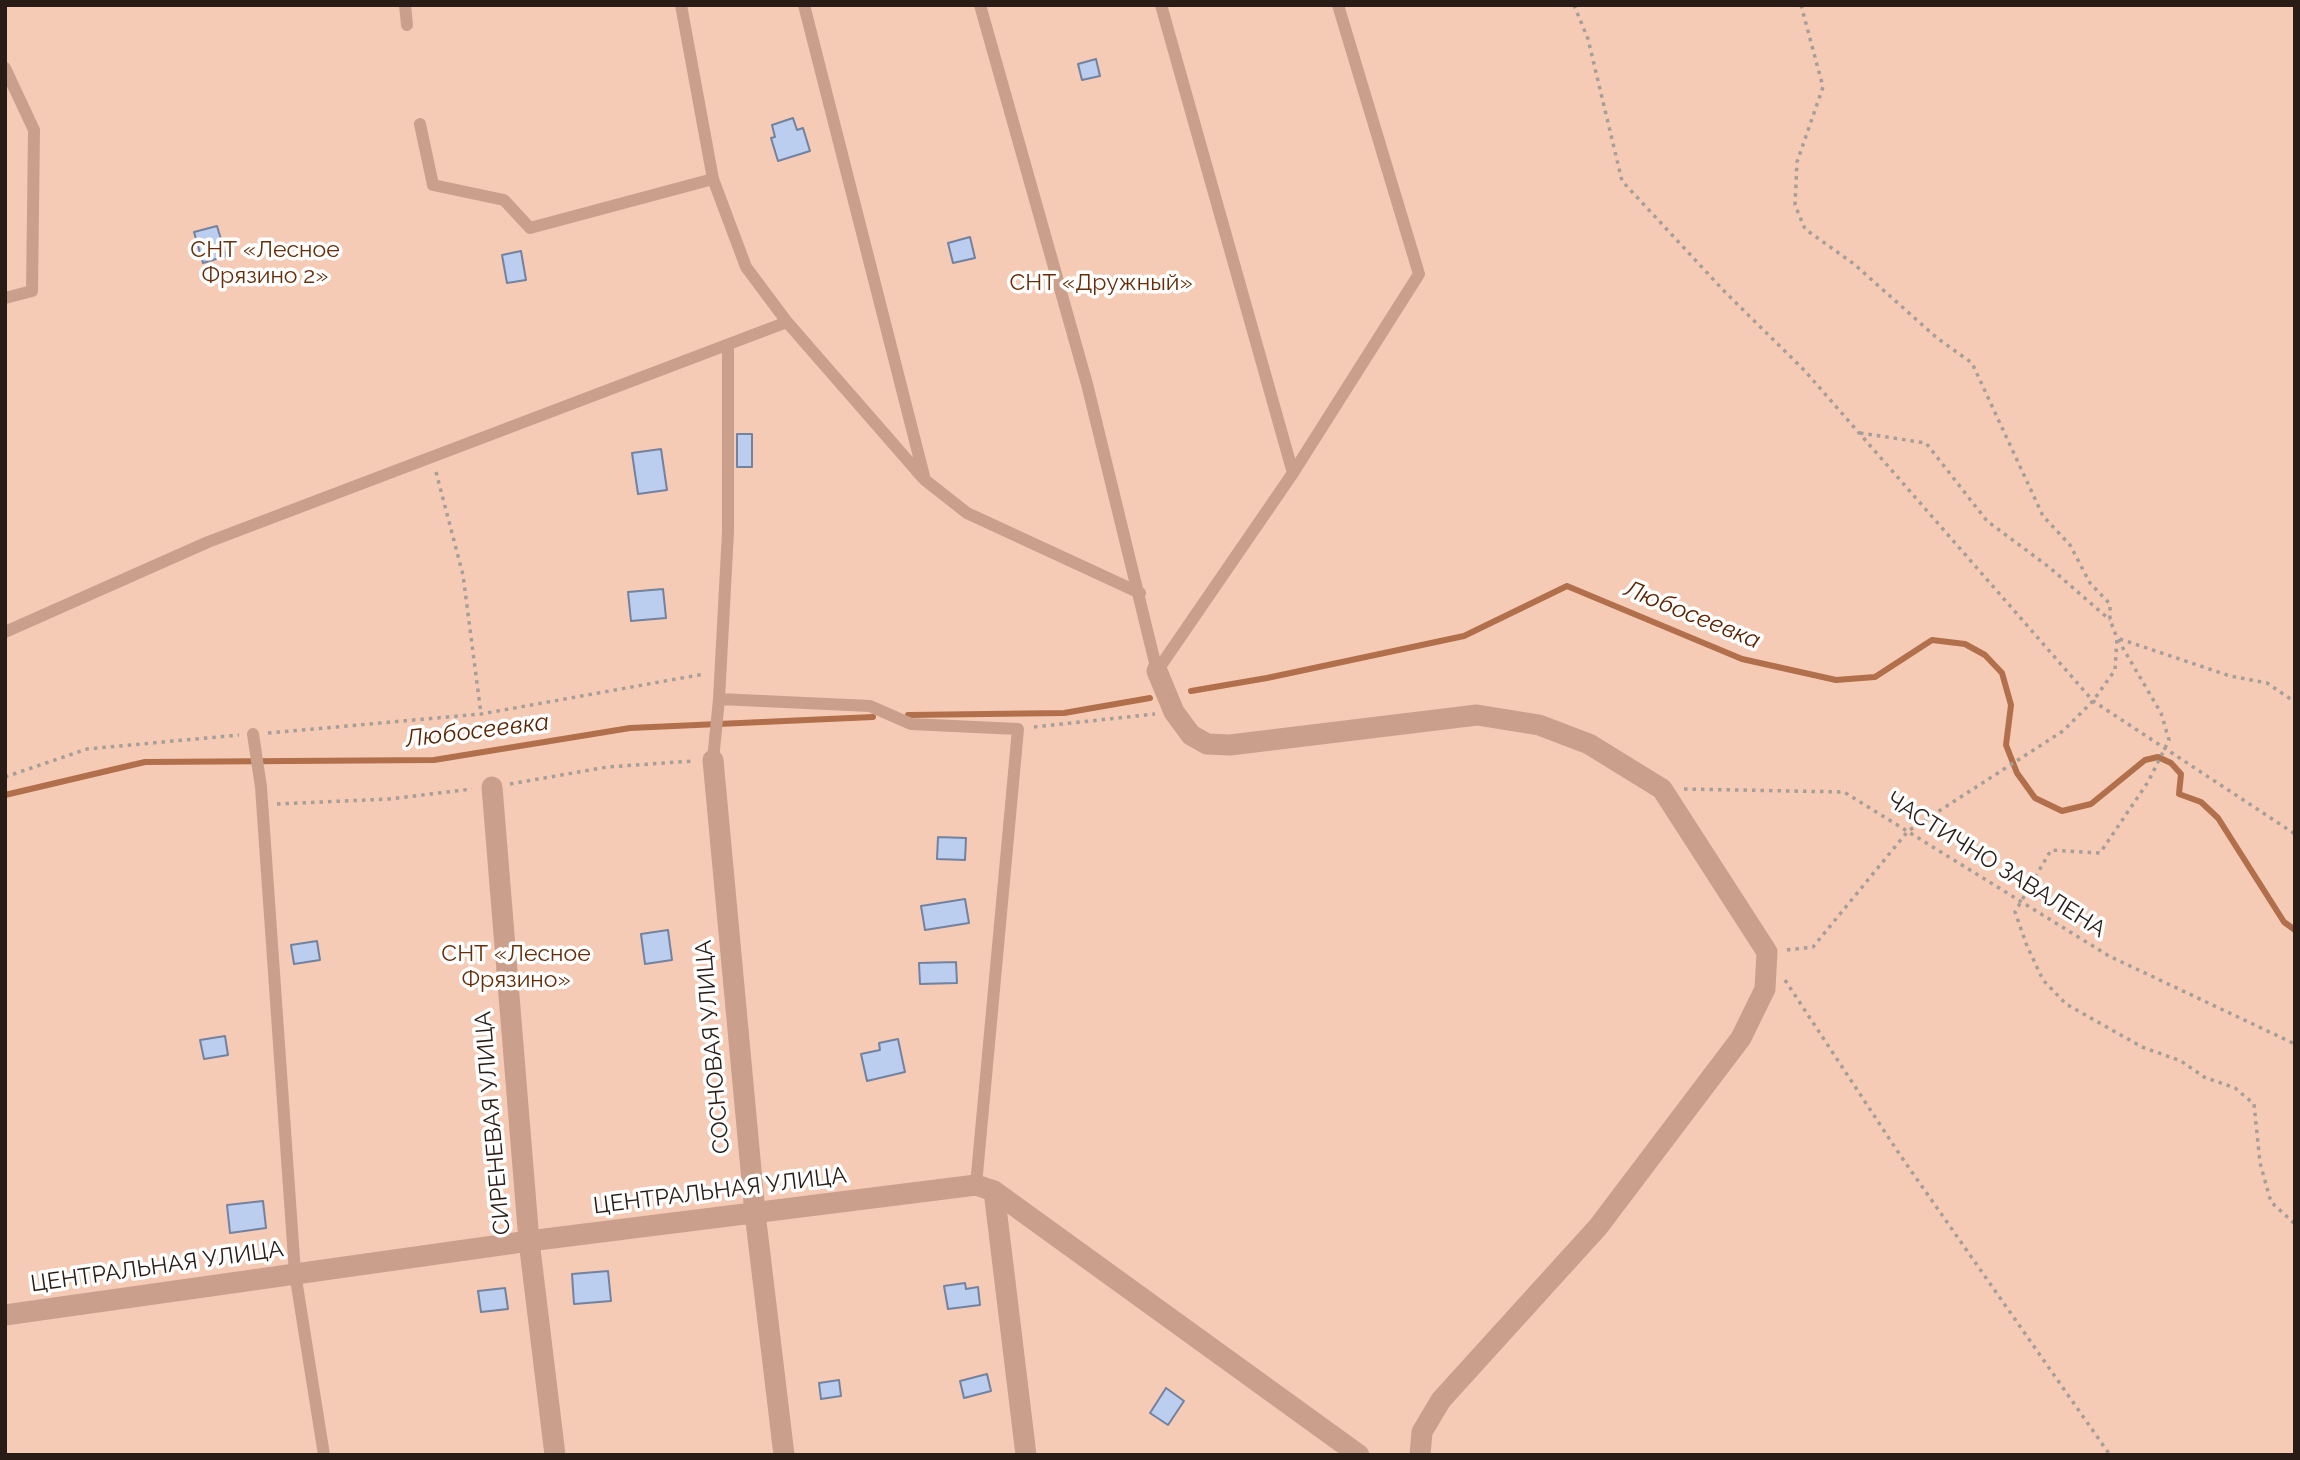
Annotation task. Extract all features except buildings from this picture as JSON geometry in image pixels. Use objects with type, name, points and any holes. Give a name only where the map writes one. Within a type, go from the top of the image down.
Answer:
[{"type":"street","points":[[1157,671],[1174,712],[1191,735],[1207,744],[1230,745],[1478,715],[1510,718],[1539,725],[1589,744],[1662,789],[1767,952],[1765,989],[1741,1038],[1598,1227],[1441,1400],[1422,1432],[1420,1455]]},
{"type":"street","name":"СОСНОВАЯ УЛИЦА","points":[[713,760],[755,1213],[784,1455]]},
{"type":"street","name":"СИРЕНЕВАЯ УЛИЦА","points":[[492,787],[529,1241],[555,1455]]},
{"type":"street","points":[[985,1188],[1345,1452]]},
{"type":"street","points":[[985,1188],[1026,1455]]},
{"type":"street","name":"ЦЕНТРАЛЬНАЯ УЛИЦА","points":[[5,1315],[529,1241],[985,1188]]},
{"type":"lane","points":[[405,5],[407,25]]},
{"type":"lane","points":[[681,5],[713,179],[747,267],[787,322],[925,481],[967,513],[1140,593]]},
{"type":"lane","points":[[804,5],[925,481]]},
{"type":"lane","points":[[980,5],[1087,384],[1157,671]]},
{"type":"lane","points":[[1161,5],[1293,473]]},
{"type":"lane","points":[[1157,671],[1293,473],[1419,274],[1338,5]]},
{"type":"lane","points":[[5,68],[34,130],[32,290],[5,298]]},
{"type":"lane","points":[[419,124],[433,185],[504,200],[530,228],[713,179]]},
{"type":"lane","points":[[5,632],[208,542],[787,322]]},
{"type":"lane","points":[[713,760],[728,532],[728,345]]},
{"type":"lane","points":[[719,699],[870,706],[911,724],[1018,729],[985,1188]]},
{"type":"lane","points":[[253,734],[261,787],[295,1273],[324,1455]]},
{"type":"path","points":[[1574,5],[1588,38],[1622,181],[1724,291],[1805,371],[2092,701],[2295,834]]},
{"type":"path","points":[[1801,5],[1824,87],[1797,162],[1795,205],[1805,229],[1854,264],[1937,338],[1972,363],[2043,516],[2070,545],[2090,583],[2110,604],[2110,620],[2117,638],[2161,713],[2169,740],[2121,824],[2099,853],[2051,850],[2015,912],[2027,946],[2043,980],[2066,1004],[2143,1047],[2181,1061],[2204,1077],[2235,1087],[2254,1104],[2260,1163],[2271,1202],[2295,1224]]},
{"type":"path","points":[[1858,432],[1926,443],[1987,521],[2049,567],[2110,620]]},
{"type":"path","points":[[432,457],[463,575],[481,714]]},
{"type":"path","points":[[2110,1455],[1907,1166],[1767,952],[1813,947],[1908,831],[2063,731],[2092,701],[2115,670],[2117,638]]},
{"type":"path","points":[[2117,638],[2230,676],[2267,683],[2295,702]]},
{"type":"path","points":[[5,777],[87,749],[481,714],[720,672]]},
{"type":"path","points":[[1018,729],[1174,712]]},
{"type":"path","name":"ЧАСТИЧНО ЗАВАЛЕНА","points":[[1662,789],[1844,792],[2109,956],[2295,1044]]},
{"type":"green space","points":[[5,5],[2295,5],[2295,1455],[5,1455]]},
{"type":"waterway","name":"Любосеевка","points":[[1191,691],[1267,678],[1464,636],[1567,586],[1742,659],[1836,680],[1875,677],[1932,640],[1965,644],[1985,655],[2002,673],[2011,705],[2006,745],[2017,773],[2035,798],[2062,811],[2091,804],[2145,760],[2158,757],[2171,763],[2181,774],[2179,794],[2201,802],[2218,818],[2284,922],[2295,930]]},
{"type":"waterway","name":"Любосеевка","points":[[908,715],[1064,713],[1150,698]]},
{"type":"waterway","name":"Любосеевка","points":[[5,795],[145,762],[434,760],[630,728],[873,717]]},
{"type":"park label","name":"СНТ «Лесное Фрязино 2»","points":[[265,263]]},
{"type":"park label","name":"СНТ «Дружный»","points":[[1101,283]]},
{"type":"park label","name":"СНТ «Лесное Фрязино»","points":[[516,967]]}]
